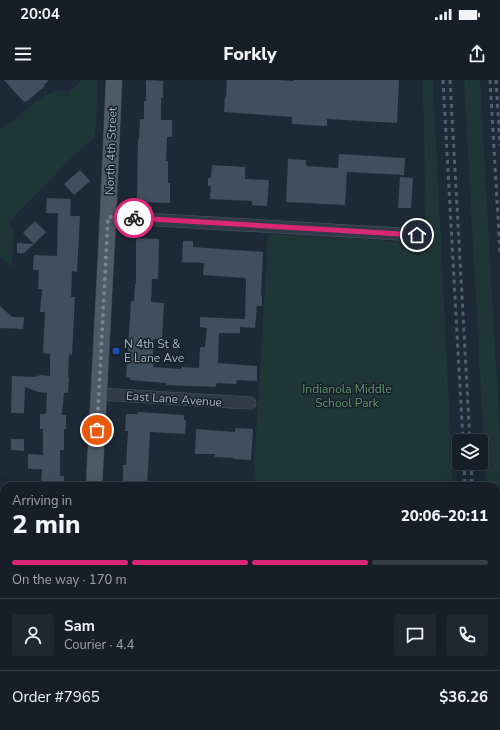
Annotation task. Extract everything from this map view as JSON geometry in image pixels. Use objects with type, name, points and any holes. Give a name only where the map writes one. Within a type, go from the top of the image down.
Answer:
[{"type":"main road","name":"North 4th Street","points":[[94,482],[114,80]]},
{"type":"street","points":[[108,217],[417,235]]},
{"type":"street","name":"East Lane Avenue","points":[[99,394],[250,403]]},
{"type":"green space","points":[[82,80],[98,80],[95,139],[73,156],[9,222],[14,234],[12,267],[0,258],[0,130],[45,95],[60,90],[68,92]]},
{"type":"green space","name":"Indianola Middle School Park","points":[[422,80],[433,80],[453,482],[253,482],[268,234],[425,243],[424,119]]},
{"type":"green space","points":[[464,80],[480,80],[500,435],[500,482],[486,482],[485,470],[488,470],[488,434],[483,434]]},
{"type":"building","points":[[4,80],[49,80],[44,85],[45,86],[26,102],[24,102]]},
{"type":"building","points":[[146,80],[163,81],[161,120],[172,120],[172,137],[167,137],[166,161],[168,161],[170,203],[137,202],[138,139],[140,119],[144,119]]},
{"type":"building","points":[[227,80],[399,80],[397,123],[327,119],[327,126],[292,124],[292,117],[224,112]]},
{"type":"building","points":[[339,154],[405,158],[404,175],[347,172],[345,205],[286,202],[288,159],[306,160],[306,166],[338,168]]},
{"type":"building","points":[[212,165],[245,167],[245,179],[269,180],[267,206],[252,205],[252,201],[210,199],[211,186],[208,186],[208,178],[211,178]]},
{"type":"building","points":[[80,170],[90,181],[74,195],[64,184]]},
{"type":"building","points":[[400,177],[413,178],[411,208],[398,208]]},
{"type":"building","points":[[47,198],[71,199],[70,216],[80,216],[77,272],[72,271],[71,297],[75,297],[72,355],[69,354],[68,393],[64,393],[62,415],[66,415],[64,450],[60,450],[60,476],[64,476],[64,482],[41,482],[42,469],[28,469],[28,454],[43,455],[43,429],[40,429],[40,414],[46,414],[47,393],[25,387],[24,413],[11,413],[12,376],[50,376],[50,354],[43,353],[45,312],[40,312],[42,289],[38,289],[39,270],[33,270],[34,255],[57,256],[58,213],[46,213]]},
{"type":"building","points":[[35,221],[46,232],[34,244],[23,233]]},
{"type":"building","points":[[136,239],[159,239],[158,279],[152,279],[151,302],[164,303],[162,339],[153,339],[153,367],[181,369],[182,367],[199,368],[200,347],[205,347],[207,328],[200,327],[200,317],[245,319],[246,279],[203,275],[204,263],[182,262],[183,241],[193,241],[193,247],[263,252],[262,306],[257,306],[255,328],[240,327],[240,333],[219,333],[218,363],[257,366],[257,381],[237,380],[236,384],[217,383],[215,387],[166,385],[166,383],[130,380],[130,378],[126,377],[131,301],[134,301],[136,284]]},
{"type":"building","points":[[17,243],[34,244],[24,253],[17,253]]},
{"type":"building","points":[[0,306],[12,317],[24,317],[23,329],[0,328]]},
{"type":"building","points":[[138,412],[184,415],[184,420],[186,420],[185,434],[150,432],[147,482],[123,482],[123,465],[126,465],[128,431],[125,431],[126,414],[138,414]]},
{"type":"building","points":[[235,428],[253,429],[251,460],[215,457],[215,454],[195,454],[196,429],[235,432]]},
{"type":"building","points":[[11,439],[24,439],[24,451],[11,450]]},
{"type":"railway","points":[[443,80],[463,434]]},
{"type":"railway","points":[[450,80],[470,434]]},
{"type":"railway","points":[[490,80],[500,252]]},
{"type":"railway","points":[[496,80],[500,145]]},
{"type":"railway","points":[[464,470],[465,482]]},
{"type":"railway","points":[[471,470],[472,482]]},
{"type":"way so far","points":[[97,430],[108,217],[134,218]]},
{"type":"place","name":"N 4th St & E Lane Ave","points":[[116,351]]},
{"type":"route","points":[[134,218],[417,235]]}]
